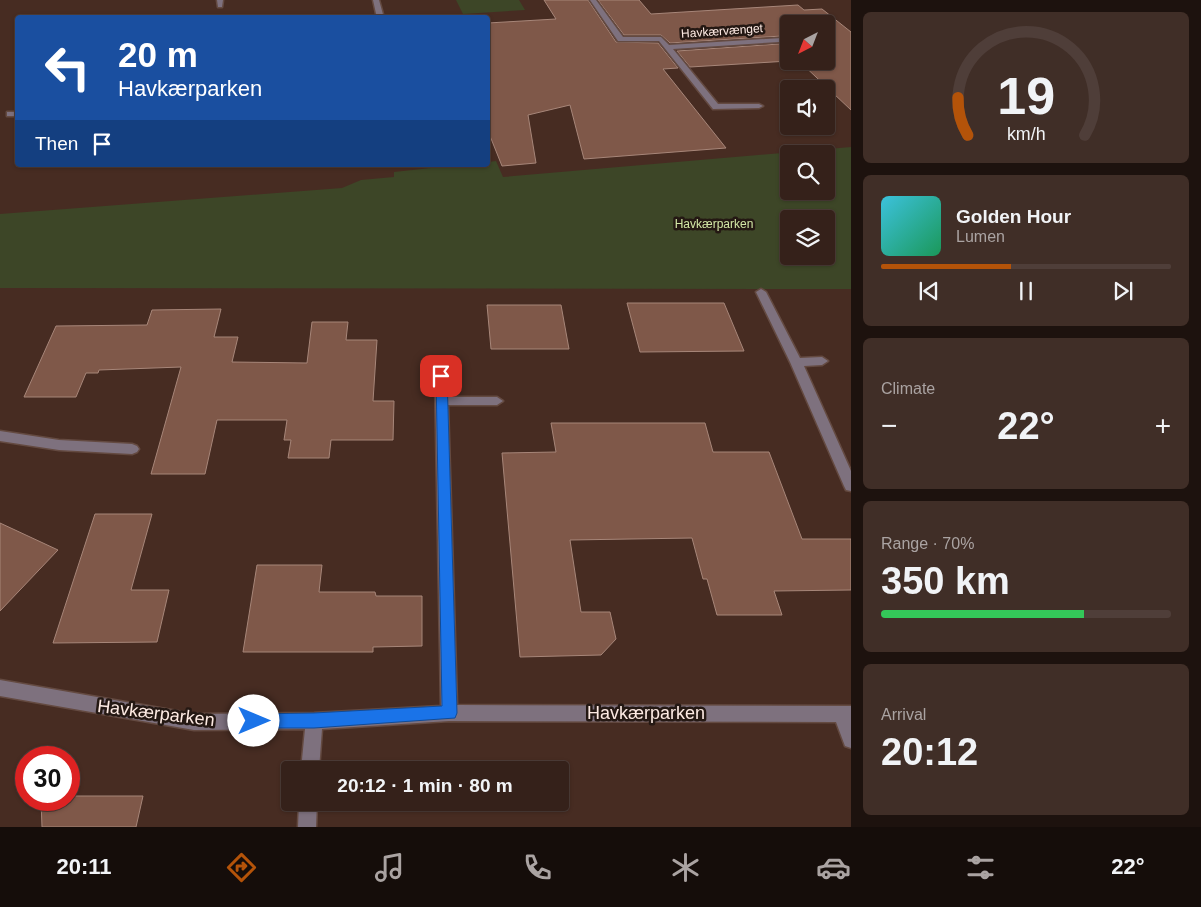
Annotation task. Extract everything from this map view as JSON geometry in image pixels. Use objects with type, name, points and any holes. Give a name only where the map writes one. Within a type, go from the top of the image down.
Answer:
[{"type":"street","points":[[376,0],[380,15]]},
{"type":"street","name":"Havkærvænget","points":[[593,0],[621,39],[661,39],[716,107],[758,106]]},
{"type":"street","name":"Havkærvænget","points":[[667,47],[779,40]]},
{"type":"street","points":[[761,292],[796,362],[851,486]]},
{"type":"street","points":[[796,362],[822,361]]},
{"type":"street","points":[[441,376],[449,713]]},
{"type":"street","points":[[442,401],[497,401]]},
{"type":"street","points":[[0,436],[60,445],[132,449]]},
{"type":"street","name":"Havkærparken","points":[[0,688],[194,722],[314,721],[449,713],[846,714],[851,740]]},
{"type":"street","points":[[311,761],[314,721]]},
{"type":"street","points":[[307,827],[308,811]]},
{"type":"green space","points":[[456,0],[519,0],[525,10],[463,14]]},
{"type":"green space","name":"Havkærparken","points":[[851,147],[851,289],[0,288],[0,214],[342,188],[361,180],[394,177],[394,172],[440,167],[490,167],[490,162],[496,161],[503,177],[780,153],[780,200],[835,200],[835,148]]},
{"type":"building","points":[[544,0],[588,0],[616,42],[658,43],[678,68],[663,69],[726,148],[584,159],[570,105],[528,115],[536,163],[502,166],[490,136],[490,23],[556,19]]},
{"type":"building","points":[[598,0],[639,0],[651,14],[798,5],[804,10],[822,9],[830,15],[780,15],[780,36],[670,43],[661,35],[624,35]]},
{"type":"building","points":[[835,19],[851,32],[851,110],[835,95],[835,80],[819,80],[809,70],[835,70]]},
{"type":"building","points":[[779,44],[780,62],[690,67],[677,51]]},
{"type":"building","points":[[627,303],[724,303],[744,351],[640,352]]},
{"type":"building","points":[[487,305],[561,305],[569,349],[491,349]]},
{"type":"building","points":[[221,309],[214,337],[238,337],[232,362],[307,363],[312,322],[348,322],[346,340],[377,340],[373,401],[394,401],[393,440],[331,440],[329,458],[288,458],[291,440],[284,440],[287,420],[217,420],[205,474],[151,474],[181,367],[99,370],[98,373],[86,373],[76,397],[24,397],[56,326],[147,325],[152,310]]},
{"type":"building","points":[[551,423],[705,423],[713,452],[769,452],[802,539],[851,539],[851,590],[774,591],[782,615],[717,615],[707,579],[703,579],[692,538],[570,540],[581,612],[610,612],[616,639],[601,655],[520,657],[502,453],[556,452]]},
{"type":"building","points":[[95,514],[152,514],[131,590],[169,590],[157,642],[53,643]]},
{"type":"building","points":[[0,523],[58,550],[0,611]]},
{"type":"building","points":[[257,565],[322,565],[319,592],[375,592],[376,596],[422,596],[422,646],[373,647],[373,652],[243,652]]},
{"type":"building","points":[[80,796],[143,796],[136,827],[42,827],[41,811],[80,811]]},
{"type":"route","points":[[254,721],[314,721],[449,713],[441,376]]}]
